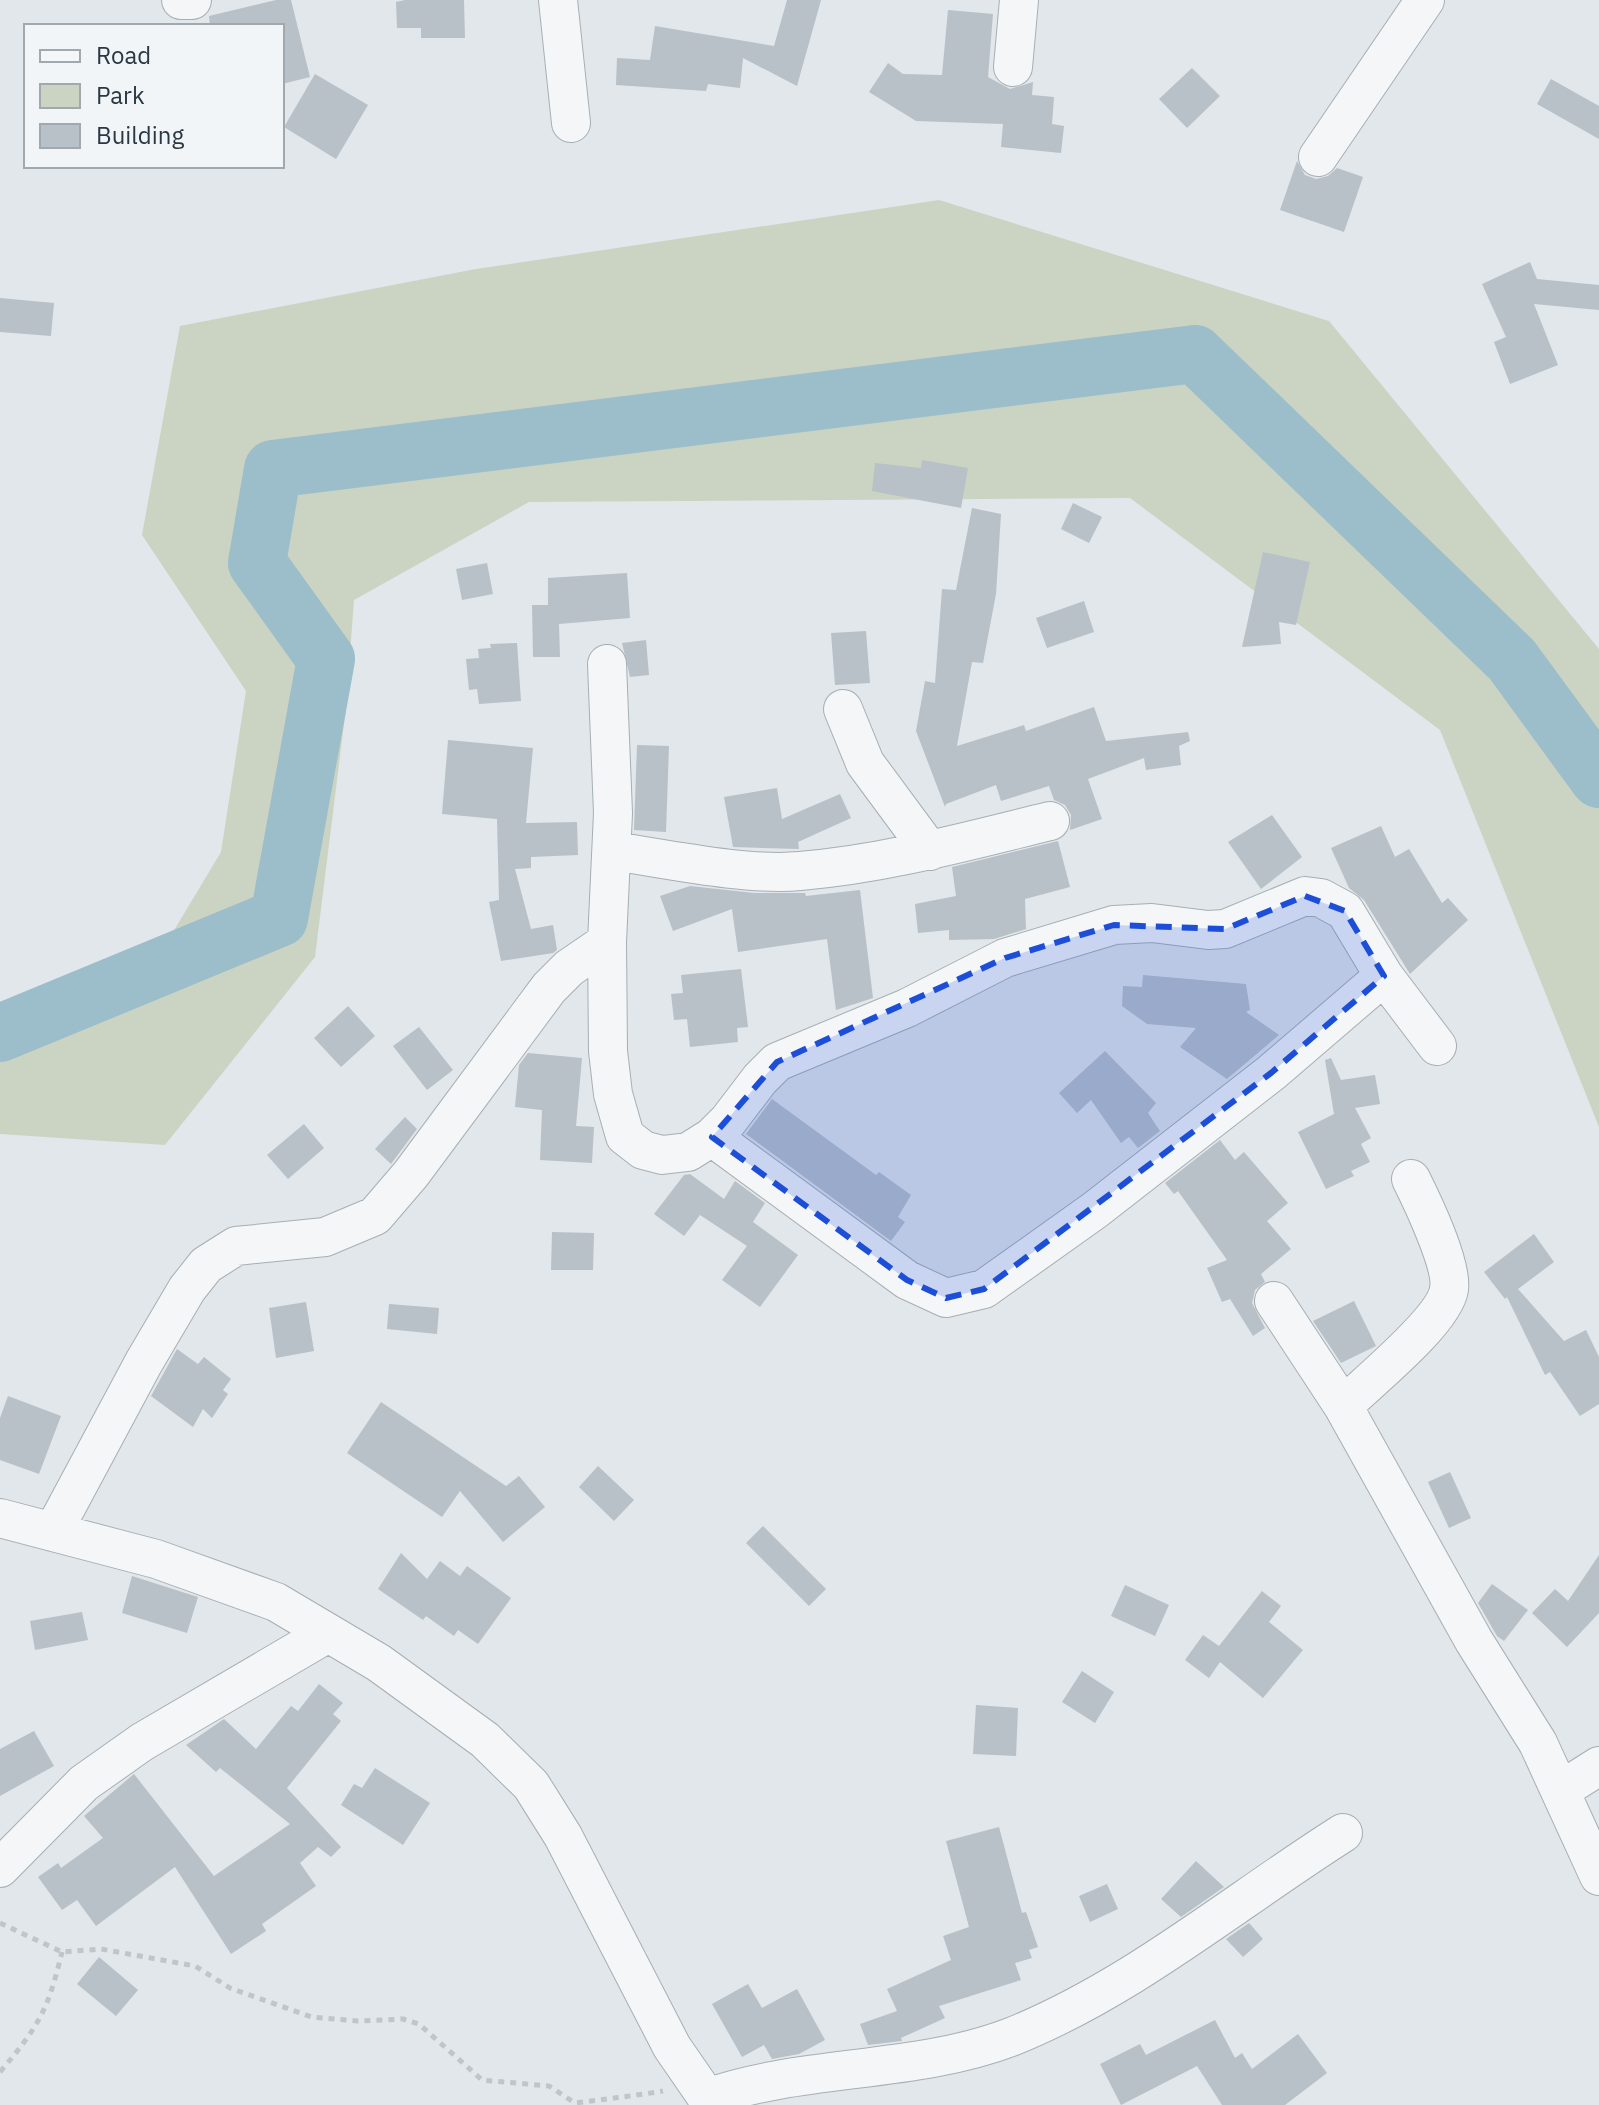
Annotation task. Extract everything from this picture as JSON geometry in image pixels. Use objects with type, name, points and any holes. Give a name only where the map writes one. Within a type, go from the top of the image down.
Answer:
[{"type":"street","points":[[181,0],[192,0]]},
{"type":"street","points":[[558,0],[571,123]]},
{"type":"street","points":[[1013,67],[1019,0]]},
{"type":"street","points":[[1318,157],[1425,0]]},
{"type":"street","points":[[607,664],[613,851],[607,942],[608,1051],[613,1094],[625,1136],[643,1150],[662,1155],[688,1152],[712,1137],[777,1062],[907,1008],[1005,958],[1114,925],[1152,923],[1225,929],[1305,896],[1321,898],[1345,911],[1384,976],[1437,1046]]},
{"type":"street","points":[[843,709],[865,763],[930,851]]},
{"type":"street","points":[[613,851],[701,864],[797,871],[930,851],[1050,821]]},
{"type":"street","points":[[53,1532],[144,1362],[187,1289],[206,1265],[236,1246],[325,1237],[375,1216],[411,1174],[549,988],[569,968],[607,942]]},
{"type":"street","points":[[712,1137],[907,1280],[946,1298],[984,1289],[1095,1210],[1271,1073],[1384,976]]},
{"type":"street","points":[[1343,1406],[1440,1313],[1450,1287],[1432,1221],[1411,1179]]},
{"type":"street","points":[[1274,1301],[1343,1406],[1474,1641],[1538,1743],[1599,1876]]},
{"type":"street","points":[[0,1518],[156,1559],[276,1602],[379,1663],[485,1740],[531,1785],[563,1836],[672,2047],[709,2101],[751,2082],[836,2074],[1009,2037],[1130,1976],[1343,1833]]},
{"type":"street","points":[[0,1868],[84,1783],[142,1742],[328,1633]]},
{"type":"street","points":[[1561,1790],[1599,1766]]},
{"type":"path","points":[[0,1923],[62,1952],[101,1949],[195,1966],[230,1988],[312,2017],[358,2021],[403,2019],[419,2024],[482,2080],[549,2086],[575,2103],[610,2096],[644,2097],[675,2089],[709,2101]]},
{"type":"path","points":[[0,2072],[31,2035],[50,2002],[62,1952]]},
{"type":"highlighted area","points":[[1305,896],[1345,911],[1384,976],[1271,1073],[984,1289],[946,1298],[907,1280],[712,1137],[777,1062],[1005,958],[1114,925],[1225,929]]},
{"type":"green space","points":[[939,200],[1329,321],[1599,649],[1599,1127],[1440,730],[1130,498],[529,502],[354,600],[346,708],[315,957],[165,1145],[0,1134],[0,1011],[164,947],[221,852],[246,691],[142,535],[180,326],[476,269]]},
{"type":"building","points":[[276,0],[291,0],[310,77],[284,84],[284,24],[210,24],[209,16]]},
{"type":"building","points":[[464,0],[465,38],[421,38],[421,28],[397,28],[396,2]]},
{"type":"building","points":[[787,0],[821,0],[797,86],[743,58],[740,88],[708,84],[706,91],[616,85],[617,58],[650,60],[655,26],[774,46]]},
{"type":"building","points":[[948,10],[993,14],[988,77],[1010,89],[1033,82],[1032,95],[1054,97],[1052,124],[1064,126],[1061,153],[1001,147],[1003,124],[916,121],[869,92],[888,63],[903,74],[942,75]]},
{"type":"building","points":[[1192,68],[1220,96],[1187,128],[1159,99]]},
{"type":"building","points":[[315,74],[368,105],[336,159],[284,127]]},
{"type":"building","points":[[1551,79],[1599,106],[1599,139],[1537,104]]},
{"type":"building","points":[[1297,161],[1305,175],[1316,179],[1328,176],[1337,168],[1363,177],[1344,232],[1280,210]]},
{"type":"building","points":[[1530,262],[1537,279],[1599,285],[1599,310],[1534,304],[1558,365],[1510,384],[1494,342],[1506,337],[1482,284]]},
{"type":"building","points":[[0,298],[54,303],[51,336],[0,332]]},
{"type":"building","points":[[922,460],[968,468],[961,508],[872,491],[875,463],[921,468]]},
{"type":"building","points":[[1073,503],[1102,517],[1089,543],[1061,529]]},
{"type":"building","points":[[972,508],[1001,514],[996,594],[983,663],[972,662],[957,746],[1024,725],[1026,731],[1094,707],[1106,741],[1188,732],[1190,741],[1179,746],[1181,765],[1146,770],[1144,758],[1088,779],[1102,819],[1070,830],[1071,815],[1065,805],[1054,800],[1049,786],[1001,801],[996,785],[945,807],[916,731],[925,681],[935,683],[942,589],[956,590]]},
{"type":"building","points":[[1263,552],[1310,562],[1296,625],[1279,622],[1281,644],[1242,647]]},
{"type":"building","points":[[487,563],[493,594],[462,600],[456,569]]},
{"type":"building","points":[[627,573],[630,618],[559,624],[560,657],[533,657],[532,605],[548,605],[548,578]]},
{"type":"building","points":[[1084,601],[1094,632],[1047,648],[1036,618]]},
{"type":"building","points":[[866,631],[870,683],[835,685],[831,633]]},
{"type":"building","points":[[646,640],[649,675],[630,677],[622,643]]},
{"type":"building","points":[[517,643],[521,701],[479,704],[477,689],[469,690],[466,659],[479,658],[478,649],[491,648],[490,644]]},
{"type":"building","points":[[448,740],[533,748],[526,823],[577,822],[578,855],[531,857],[531,868],[515,869],[531,929],[553,925],[557,950],[553,953],[501,961],[489,902],[499,900],[497,819],[442,814]]},
{"type":"building","points":[[637,745],[669,746],[666,832],[634,830]]},
{"type":"building","points":[[777,788],[782,819],[840,794],[851,818],[798,842],[799,849],[733,847],[724,797]]},
{"type":"building","points":[[1272,815],[1302,857],[1261,889],[1228,842]]},
{"type":"building","points":[[1381,826],[1395,857],[1409,849],[1442,903],[1448,898],[1468,920],[1410,974],[1364,900],[1349,888],[1331,848]]},
{"type":"building","points":[[1058,841],[1070,887],[1025,899],[1026,929],[994,939],[949,940],[949,930],[918,933],[915,904],[956,896],[952,867]]},
{"type":"building","points":[[690,886],[754,893],[805,893],[806,896],[860,890],[873,998],[836,1010],[827,939],[738,952],[732,909],[673,931],[660,896]]},
{"type":"building","points":[[741,969],[748,1027],[737,1028],[738,1042],[690,1047],[687,1019],[674,1020],[671,994],[683,993],[681,975]]},
{"type":"building","points":[[1143,975],[1246,984],[1250,1010],[1246,1012],[1279,1035],[1227,1079],[1180,1047],[1196,1028],[1147,1024],[1122,1006],[1123,986],[1142,987]]},
{"type":"building","points":[[348,1006],[375,1036],[341,1067],[314,1038]]},
{"type":"building","points":[[419,1027],[453,1070],[427,1090],[393,1046]]},
{"type":"building","points":[[1105,1051],[1156,1103],[1148,1113],[1160,1131],[1138,1148],[1129,1137],[1121,1143],[1091,1100],[1077,1113],[1059,1093]]},
{"type":"building","points":[[528,1053],[582,1058],[576,1126],[594,1127],[592,1163],[540,1160],[542,1110],[515,1107],[519,1065]]},
{"type":"building","points":[[1331,1058],[1341,1080],[1375,1075],[1380,1104],[1355,1108],[1371,1138],[1361,1144],[1370,1162],[1351,1171],[1354,1176],[1326,1189],[1298,1132],[1334,1114],[1325,1060]]},
{"type":"building","points":[[772,1099],[876,1175],[879,1172],[911,1195],[898,1217],[905,1222],[891,1241],[746,1134]]},
{"type":"building","points":[[405,1117],[417,1129],[391,1164],[375,1149]]},
{"type":"building","points":[[304,1124],[324,1148],[288,1179],[267,1155]]},
{"type":"building","points":[[1220,1140],[1235,1160],[1244,1152],[1288,1203],[1267,1221],[1291,1249],[1261,1274],[1265,1282],[1255,1290],[1252,1303],[1265,1328],[1253,1336],[1230,1299],[1222,1302],[1207,1268],[1227,1260],[1178,1191],[1174,1194],[1165,1183]]},
{"type":"building","points":[[690,1174],[724,1199],[735,1181],[765,1203],[753,1222],[798,1255],[760,1307],[722,1280],[747,1246],[700,1215],[684,1236],[654,1214],[684,1175]]},
{"type":"building","points":[[552,1232],[594,1233],[593,1270],[551,1270]]},
{"type":"building","points":[[1534,1234],[1554,1262],[1518,1289],[1564,1341],[1586,1330],[1599,1357],[1599,1404],[1580,1416],[1550,1372],[1545,1375],[1507,1297],[1505,1299],[1484,1272]]},
{"type":"building","points":[[1354,1301],[1376,1346],[1341,1363],[1313,1321]]},
{"type":"building","points":[[306,1302],[314,1351],[276,1358],[269,1308]]},
{"type":"building","points":[[389,1304],[439,1308],[437,1334],[387,1329]]},
{"type":"building","points":[[177,1349],[198,1364],[204,1357],[231,1379],[223,1390],[228,1394],[212,1418],[203,1409],[193,1427],[151,1396]]},
{"type":"building","points":[[8,1396],[61,1416],[39,1474],[0,1460],[0,1418]]},
{"type":"building","points":[[381,1402],[506,1486],[519,1476],[545,1507],[503,1542],[460,1491],[442,1517],[347,1453]]},
{"type":"building","points":[[598,1466],[634,1500],[614,1521],[579,1487]]},
{"type":"building","points":[[1450,1472],[1471,1518],[1449,1528],[1428,1482]]},
{"type":"building","points":[[763,1526],[826,1589],[809,1606],[746,1543]]},
{"type":"building","points":[[401,1553],[427,1579],[440,1561],[460,1576],[467,1566],[511,1598],[478,1644],[458,1630],[454,1636],[426,1616],[423,1620],[378,1589]]},
{"type":"building","points":[[1599,1555],[1599,1613],[1567,1647],[1532,1613],[1555,1589],[1568,1601]]},
{"type":"building","points":[[132,1576],[198,1597],[187,1633],[122,1613]]},
{"type":"building","points":[[1492,1584],[1528,1610],[1504,1641],[1497,1636],[1478,1603]]},
{"type":"building","points":[[1125,1585],[1169,1605],[1155,1636],[1111,1616]]},
{"type":"building","points":[[1262,1591],[1281,1606],[1269,1622],[1303,1650],[1263,1698],[1220,1662],[1209,1678],[1185,1660],[1203,1635],[1219,1646]]},
{"type":"building","points":[[82,1612],[88,1640],[35,1650],[30,1621]]},
{"type":"building","points":[[1082,1671],[1114,1692],[1095,1723],[1062,1702]]},
{"type":"building","points":[[319,1684],[343,1703],[333,1714],[341,1721],[287,1788],[341,1847],[331,1857],[318,1847],[300,1863],[316,1886],[262,1924],[266,1931],[231,1954],[175,1867],[96,1926],[77,1900],[62,1910],[38,1877],[58,1863],[61,1868],[103,1838],[84,1816],[134,1774],[214,1876],[290,1824],[220,1768],[216,1772],[186,1745],[224,1719],[256,1749],[291,1706],[298,1711]]},
{"type":"building","points":[[976,1705],[1018,1708],[1016,1756],[973,1754]]},
{"type":"building","points":[[34,1731],[54,1766],[0,1796],[0,1749]]},
{"type":"building","points":[[375,1768],[430,1803],[403,1845],[341,1805],[354,1784],[362,1788]]},
{"type":"building","points":[[999,1827],[1022,1913],[1026,1912],[1038,1947],[1029,1950],[1032,1958],[1015,1963],[1021,1980],[939,2006],[945,2018],[901,2038],[902,2041],[868,2045],[860,2024],[897,2011],[887,1989],[951,1960],[943,1936],[969,1927],[946,1841]]},
{"type":"building","points":[[1196,1861],[1224,1887],[1181,1917],[1161,1899]]},
{"type":"building","points":[[1107,1884],[1118,1909],[1090,1922],[1079,1896]]},
{"type":"building","points":[[1249,1923],[1263,1939],[1243,1957],[1226,1939]]},
{"type":"building","points":[[99,1957],[138,1990],[116,2016],[77,1984]]},
{"type":"building","points":[[748,1984],[762,2008],[797,1989],[825,2040],[799,2054],[772,2059],[764,2045],[742,2057],[712,2004]]},
{"type":"building","points":[[1215,2020],[1235,2058],[1242,2053],[1252,2069],[1298,2034],[1327,2073],[1285,2105],[1222,2105],[1197,2066],[1121,2105],[1100,2064],[1140,2044],[1146,2055]]},
{"type":"waterway","points":[[0,1033],[279,918],[326,659],[257,563],[273,469],[1195,354],[1512,660],[1599,779]]}]
